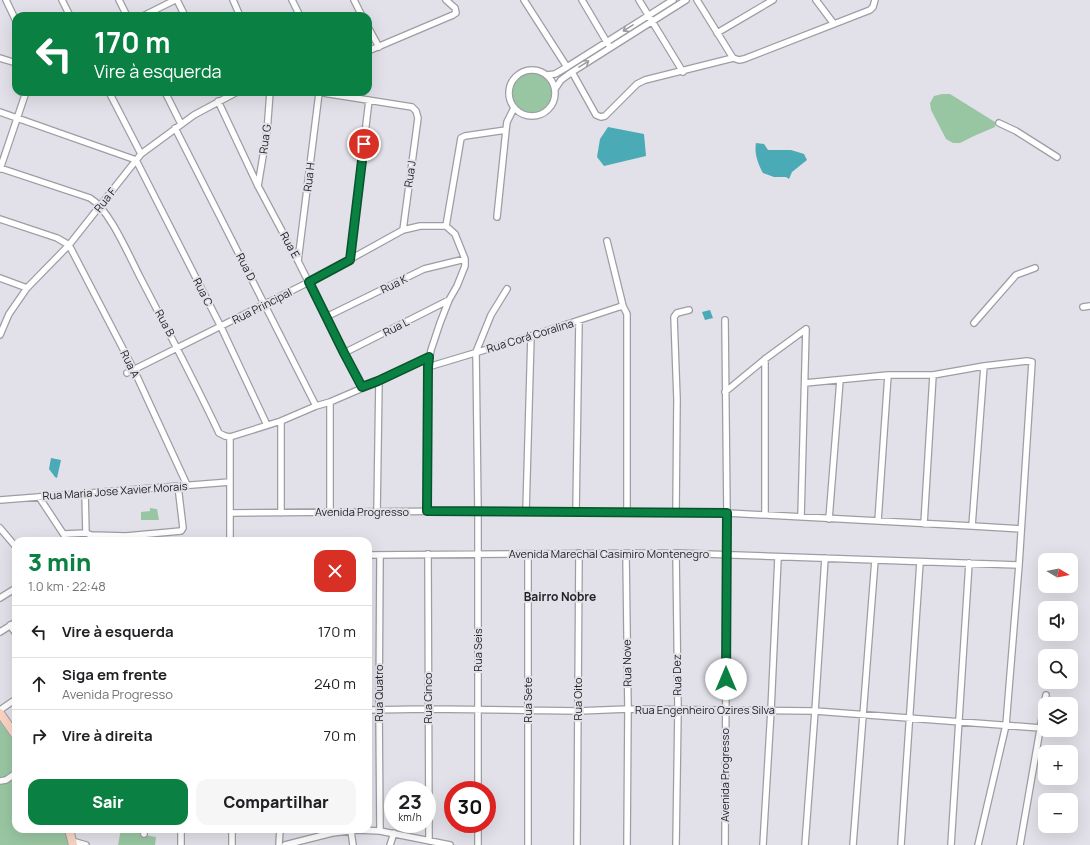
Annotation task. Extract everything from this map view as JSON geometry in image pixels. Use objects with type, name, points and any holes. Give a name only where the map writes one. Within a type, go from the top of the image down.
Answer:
[{"type":"main road","points":[[1,714],[12,730]]},
{"type":"main road","points":[[70,833],[73,843]]},
{"type":"street","points":[[6,0],[12,13]]},
{"type":"street","points":[[62,0],[68,12]]},
{"type":"street","points":[[119,0],[125,12]]},
{"type":"street","points":[[151,12],[176,0],[183,12]]},
{"type":"street","points":[[233,0],[238,12]]},
{"type":"street","points":[[292,0],[298,12]]},
{"type":"street","points":[[354,0],[360,12]]},
{"type":"street","points":[[372,50],[456,13],[455,8],[446,0]]},
{"type":"street","points":[[524,0],[567,67]]},
{"type":"street","points":[[582,0],[610,48]]},
{"type":"street","points":[[639,0],[683,72]]},
{"type":"street","points":[[547,75],[555,74],[567,67],[673,0]]},
{"type":"street","points":[[555,89],[561,80],[572,72],[686,0]]},
{"type":"street","points":[[697,0],[733,58]]},
{"type":"street","points":[[717,33],[773,0]]},
{"type":"street","points":[[816,0],[834,24]]},
{"type":"street","points":[[873,7],[875,0]]},
{"type":"street","points":[[572,72],[596,115],[600,117],[605,116],[637,84],[652,78],[683,72],[733,58],[739,60],[744,59],[870,10],[878,0]]},
{"type":"street","points":[[372,34],[379,47]]},
{"type":"street","points":[[0,58],[12,62]]},
{"type":"street","points":[[532,69],[547,75],[552,81],[555,89],[555,97],[552,105],[547,111],[532,117],[524,115],[514,108],[509,98],[511,82],[516,75],[532,69]]},
{"type":"street","points":[[25,96],[0,168],[90,198],[100,206]]},
{"type":"street","points":[[111,96],[141,154]]},
{"type":"street","points":[[167,96],[181,124]]},
{"type":"street","name":"Rua F","points":[[0,335],[11,311],[27,288],[69,245],[141,154],[175,128],[224,96]]},
{"type":"street","name":"Rua G","points":[[258,186],[267,132],[270,96]]},
{"type":"street","name":"Rua H","points":[[298,261],[318,96]]},
{"type":"street","points":[[344,96],[369,100],[350,260]]},
{"type":"street","name":"Rua J","points":[[369,100],[412,107],[416,111],[418,118],[403,230]]},
{"type":"street","name":"Rua E","points":[[218,101],[258,186],[362,387]]},
{"type":"street","points":[[497,217],[507,122],[514,108]]},
{"type":"street","points":[[0,112],[136,160]]},
{"type":"street","points":[[999,123],[1016,131],[1057,157]]},
{"type":"street","name":"Rua D","points":[[175,128],[316,406]]},
{"type":"street","points":[[427,511],[429,357],[449,300],[460,280],[465,259],[455,234],[446,226],[461,138],[465,136],[506,130]]},
{"type":"street","name":"Rua C","points":[[136,160],[221,327],[267,424]]},
{"type":"street","name":"Rua B","points":[[100,206],[115,229],[178,348],[219,432],[230,437]]},
{"type":"street","points":[[0,219],[57,238],[69,245]]},
{"type":"street","name":"Rua Principal","points":[[127,373],[309,282],[403,230],[420,226],[446,226]]},
{"type":"street","points":[[607,241],[623,306],[627,314],[628,513]]},
{"type":"street","name":"Rua A","points":[[69,245],[134,370],[187,485]]},
{"type":"street","name":"Rua K","points":[[326,317],[424,269],[465,259]]},
{"type":"street","points":[[974,324],[1016,275],[1035,268]]},
{"type":"street","points":[[0,278],[27,288]]},
{"type":"street","points":[[476,352],[491,315],[507,289]]},
{"type":"street","name":"Rua L","points":[[344,353],[449,300]]},
{"type":"street","name":"Rua Corá Coralina","points":[[428,367],[623,306]]},
{"type":"street","points":[[1083,306],[1090,306]]},
{"type":"street","points":[[676,513],[677,399],[674,317],[677,313],[689,310]]},
{"type":"street","name":"Avenida Progresso","points":[[725,320],[727,513],[725,845]]},
{"type":"street","points":[[576,512],[579,321]]},
{"type":"street","points":[[725,392],[765,359],[806,329],[801,517]]},
{"type":"street","points":[[526,512],[531,336]]},
{"type":"street","name":"Rua Seis","points":[[476,352],[478,511],[478,781]]},
{"type":"street","points":[[230,537],[230,437],[330,402],[429,357]]},
{"type":"street","points":[[765,359],[765,515]]},
{"type":"street","points":[[805,383],[888,375],[933,375],[984,366],[1027,361],[1032,362],[1019,565],[1006,725],[978,845]]},
{"type":"street","points":[[972,526],[984,366]]},
{"type":"street","points":[[878,521],[888,375]]},
{"type":"street","points":[[924,524],[933,375]]},
{"type":"street","points":[[829,519],[840,380]]},
{"type":"street","points":[[378,381],[378,512]]},
{"type":"street","points":[[330,402],[330,512]]},
{"type":"street","points":[[281,420],[281,512]]},
{"type":"street","name":"Rua Maria Jose Xavier Morais","points":[[0,500],[230,482]]},
{"type":"street","points":[[139,537],[182,530],[178,486]]},
{"type":"street","points":[[85,494],[86,533]]},
{"type":"street","points":[[39,497],[66,537]]},
{"type":"street","name":"Avenida Progresso","points":[[230,513],[493,511],[727,513],[1021,529]]},
{"type":"street","points":[[0,528],[12,542]]},
{"type":"street","points":[[64,534],[86,533],[90,535],[108,537]]},
{"type":"street","name":"Avenida Marechal Casimiro Montenegro","points":[[372,555],[676,553],[778,558],[825,558],[1019,565]]},
{"type":"street","name":"Rua Dez","points":[[676,553],[678,710],[676,845]]},
{"type":"street","name":"Rua Cinco","points":[[428,554],[429,841]]},
{"type":"street","name":"Rua Sete","points":[[528,554],[528,845]]},
{"type":"street","name":"Rua Oito","points":[[577,845],[579,554]]},
{"type":"street","name":"Rua Nove","points":[[626,554],[628,709],[627,845]]},
{"type":"street","name":"Rua Quatro","points":[[380,555],[380,831]]},
{"type":"street","points":[[762,845],[771,710],[778,558]]},
{"type":"street","points":[[805,845],[825,558]]},
{"type":"street","points":[[854,845],[875,560]]},
{"type":"street","points":[[902,845],[920,562]]},
{"type":"street","points":[[950,845],[960,722],[969,563]]},
{"type":"street","points":[[0,598],[12,590]]},
{"type":"street","points":[[0,632],[10,625],[12,628]]},
{"type":"street","points":[[1,714],[12,703]]},
{"type":"street","name":"Rua Engenheiro Ozires Silva","points":[[372,710],[628,709],[815,711],[1038,728]]},
{"type":"street","points":[[1020,845],[1039,737]]},
{"type":"street","points":[[0,781],[6,780],[12,776]]},
{"type":"street","points":[[372,831],[384,832]]},
{"type":"street","points":[[181,833],[181,845]]},
{"type":"street","points":[[232,833],[232,845]]},
{"type":"street","points":[[280,833],[280,845]]},
{"type":"street","points":[[284,845],[325,833]]},
{"type":"street","points":[[351,833],[353,845]]},
{"type":"street","points":[[390,845],[394,833],[450,845]]},
{"type":"street","points":[[478,833],[478,845]]},
{"type":"street","points":[[73,843],[86,845]]},
{"type":"green space","points":[[532,73],[543,76],[549,82],[552,93],[549,104],[543,110],[532,113],[521,110],[515,104],[512,93],[515,82],[521,76]]},
{"type":"green space","points":[[950,94],[995,122],[995,127],[960,143],[953,143],[946,139],[931,110],[930,103],[934,96]]},
{"type":"green space","points":[[150,508],[157,509],[159,520],[141,520],[141,512],[150,511]]},
{"type":"green space","points":[[0,722],[12,738],[12,833],[66,833],[68,845],[0,845]]},
{"type":"green space","points":[[120,833],[140,833],[156,837],[155,845],[118,845]]},
{"type":"water","points":[[608,127],[644,134],[646,156],[604,166],[597,157],[600,139]]},
{"type":"water","points":[[756,143],[764,144],[768,150],[791,150],[804,154],[807,160],[792,172],[789,179],[786,177],[774,177],[763,173],[757,158]]},
{"type":"water","points":[[710,310],[713,318],[705,320],[702,312]]},
{"type":"water","points":[[51,458],[61,460],[57,478],[49,469]]},
{"type":"district","name":"Bairro Nobre","points":[[560,597]]},
{"type":"route","points":[[364,144],[350,260],[309,282],[362,387],[429,357],[427,511],[727,513],[726,679]]}]
